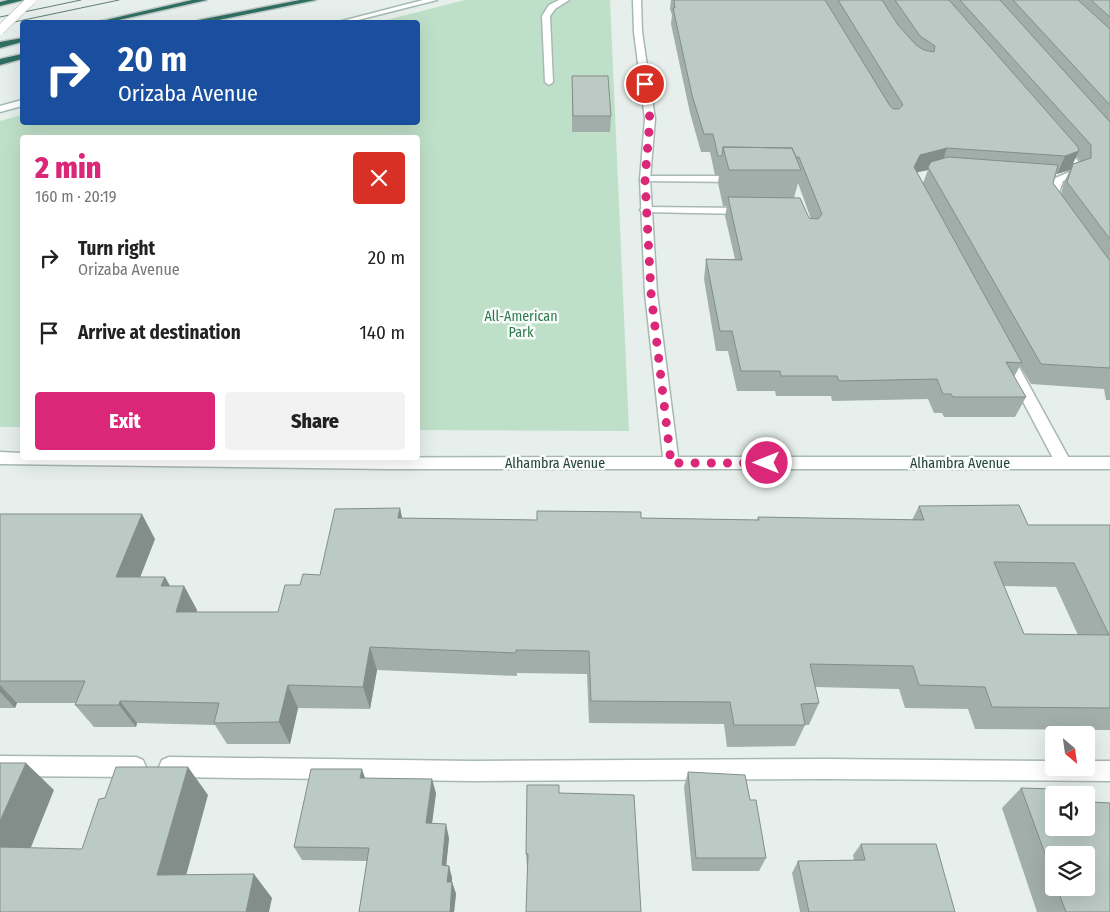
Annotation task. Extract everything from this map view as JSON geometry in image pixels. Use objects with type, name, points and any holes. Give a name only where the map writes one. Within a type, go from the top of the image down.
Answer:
[{"type":"highway","points":[[0,4],[20,0]]},
{"type":"highway","points":[[110,20],[203,0]]},
{"type":"highway","points":[[209,20],[312,0]]},
{"type":"highway","points":[[0,45],[20,40]]},
{"type":"highway","points":[[0,62],[20,58]]},
{"type":"street","points":[[0,30],[31,0]]},
{"type":"street","points":[[350,20],[433,0]]},
{"type":"street","points":[[549,82],[546,16],[552,7],[565,0]]},
{"type":"street","points":[[636,0],[638,32],[650,119],[645,179],[651,293],[671,463]]},
{"type":"street","points":[[0,109],[20,104]]},
{"type":"street","points":[[1050,134],[1076,165],[1077,173],[1053,178],[1051,202],[1062,216]]},
{"type":"street","points":[[645,179],[752,179]]},
{"type":"street","points":[[646,210],[753,211]]},
{"type":"street","points":[[998,341],[1063,462]]},
{"type":"street","name":"Alhambra Avenue","points":[[0,458],[20,458]]},
{"type":"street","name":"Alhambra Avenue","points":[[147,460],[367,463],[1110,462]]},
{"type":"street","points":[[0,766],[472,771],[816,769],[1110,771]]},
{"type":"green space","name":"All-American Park","points":[[465,0],[610,0],[629,431],[420,430],[420,135],[20,135],[20,427],[0,427],[0,121],[20,116],[20,125],[420,125],[420,20],[387,20]]},
{"type":"building","points":[[674,0],[825,0],[890,106],[893,109],[899,109],[903,105],[838,0],[882,0],[898,25],[916,45],[924,50],[934,52],[935,46],[920,36],[895,0],[949,0],[1078,147],[1079,151],[1065,156],[947,148],[920,155],[914,167],[1022,363],[1006,362],[1026,397],[953,397],[951,394],[943,394],[937,379],[839,381],[837,376],[781,376],[780,371],[741,371],[732,331],[720,331],[706,259],[742,260],[728,197],[800,198],[809,218],[818,219],[822,214],[799,157],[796,157],[792,148],[723,147],[722,156],[718,156],[713,134],[704,134],[692,95],[673,8],[675,8]]},
{"type":"building","points":[[960,0],[1000,0],[1110,122],[1110,239],[1067,182],[1073,164],[1091,158],[1091,145]]},
{"type":"building","points":[[1013,0],[1078,0],[1110,29],[1110,105]]},
{"type":"building","points":[[1091,0],[1110,0],[1110,17]]},
{"type":"building","points":[[572,76],[608,76],[611,116],[573,116]]},
{"type":"building","points":[[723,147],[792,148],[801,170],[729,170]]},
{"type":"building","points":[[948,157],[1058,165],[1053,183],[1110,261],[1110,368],[1041,364],[928,167],[931,162]]},
{"type":"building","points":[[1019,505],[1028,525],[1110,525],[1110,708],[992,707],[985,687],[919,685],[913,666],[810,664],[819,703],[801,704],[805,725],[734,725],[730,702],[591,701],[589,651],[516,650],[516,653],[370,647],[363,687],[288,685],[279,722],[214,723],[219,703],[120,701],[119,705],[75,705],[85,681],[0,681],[0,514],[142,514],[116,577],[165,577],[161,586],[184,586],[176,612],[278,612],[285,585],[300,585],[303,574],[320,575],[335,509],[400,508],[398,518],[537,520],[537,511],[641,512],[641,518],[759,520],[758,517],[924,520],[919,506]],"holes":[[[994,562],[1074,563],[1109,635],[1024,634]]]},
{"type":"building","points":[[0,763],[26,763],[0,821]]},
{"type":"building","points":[[116,767],[188,767],[157,875],[254,874],[246,912],[0,912],[0,847],[82,849],[99,799],[105,798]]},
{"type":"building","points":[[311,769],[362,769],[360,778],[432,779],[426,823],[446,824],[442,865],[449,866],[447,882],[452,882],[450,912],[359,912],[369,848],[294,847]]},
{"type":"building","points":[[688,772],[745,775],[750,800],[756,800],[766,858],[696,858]]},
{"type":"building","points":[[527,785],[559,785],[559,793],[634,795],[641,912],[526,912],[528,854],[526,854]]},
{"type":"building","points":[[1021,788],[1045,789],[1045,836],[1095,836],[1095,802],[1110,803],[1110,912],[1066,912],[1060,896],[1095,896],[1095,846],[1045,846],[1045,853]]},
{"type":"building","points":[[861,844],[936,844],[955,912],[809,912],[798,861],[865,860]]},
{"type":"tram line","points":[[0,17],[81,0]]},
{"type":"tram line","points":[[24,20],[119,0]]},
{"type":"tram line","points":[[0,25],[20,21]]},
{"type":"route","points":[[645,84],[650,119],[645,179],[651,293],[671,463],[767,463]]}]
